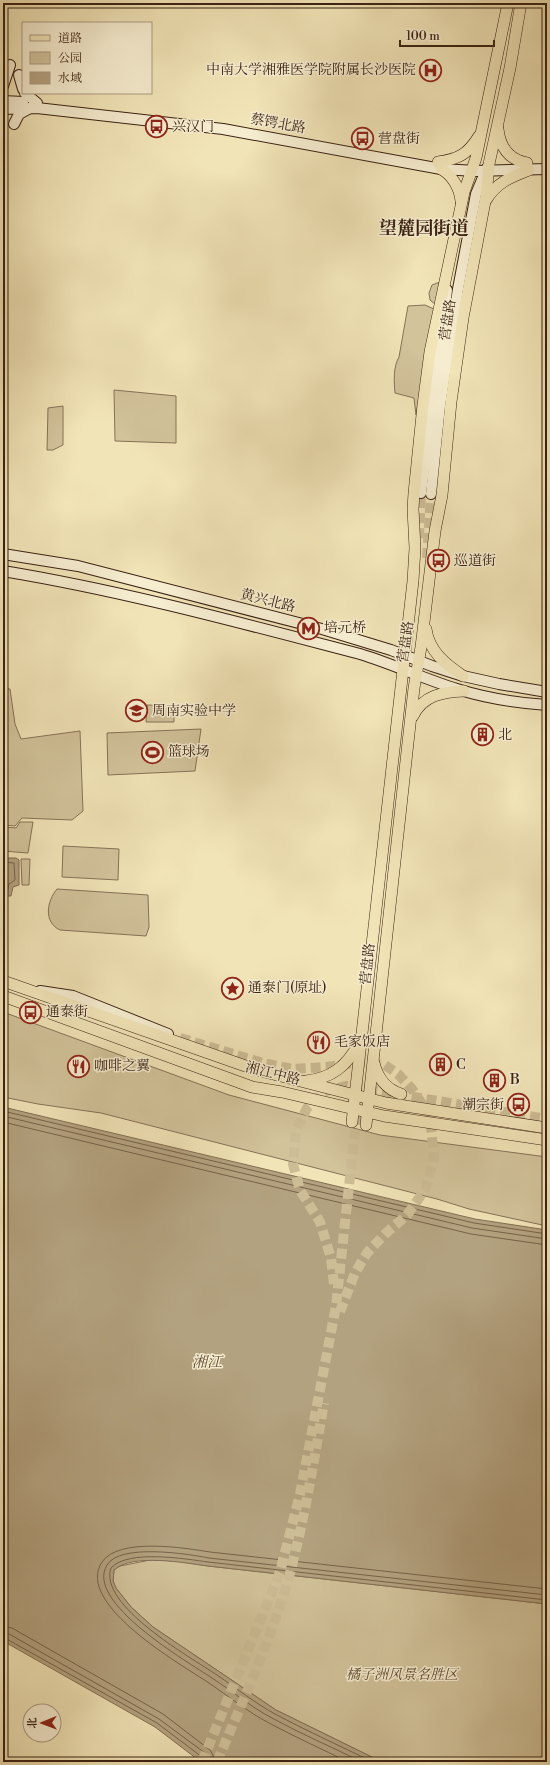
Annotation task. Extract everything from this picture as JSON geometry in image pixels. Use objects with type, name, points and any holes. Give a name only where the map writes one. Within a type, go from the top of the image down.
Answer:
[{"type":"main road","name":"营盘路","points":[[352,1122],[413,581],[415,548],[413,510],[422,412],[430,352],[462,205],[483,128],[508,3]]},
{"type":"main road","name":"营盘路","points":[[366,1125],[416,674],[419,661],[435,531],[442,495],[456,368],[484,208],[488,169],[498,125],[521,3]]},
{"type":"main road","points":[[3,86],[10,64]]},
{"type":"main road","points":[[19,75],[22,86]]},
{"type":"main road","points":[[14,124],[19,114],[34,105],[26,94]]},
{"type":"main road","name":"蔡锷北路","points":[[3,101],[223,123],[439,166],[488,169],[528,166],[547,162]]},
{"type":"main road","name":"蔡锷北路","points":[[3,109],[34,105]]},
{"type":"main road","points":[[498,125],[500,138],[507,154],[528,166]]},
{"type":"main road","points":[[462,205],[458,187],[439,166],[454,160],[466,152],[475,142],[483,128]]},
{"type":"main road","points":[[484,208],[490,195],[499,184],[528,166]]},
{"type":"main road","name":"蔡锷北路","points":[[528,166],[547,169]]},
{"type":"main road","name":"营盘路","points":[[447,278],[446,303],[426,493],[458,289],[476,194],[488,169]]},
{"type":"main road","name":"黄兴北路","points":[[3,554],[78,566],[322,629],[391,650],[463,676],[547,692]]},
{"type":"main road","name":"黄兴北路","points":[[3,571],[73,583],[166,604],[360,654],[464,691],[515,702],[547,705]]},
{"type":"main road","points":[[425,612],[426,630],[430,646],[440,658],[463,676]]},
{"type":"main road","points":[[411,720],[417,707],[428,699],[442,694],[464,691]]},
{"type":"main road","name":"湘江中路","points":[[3,981],[254,1069],[386,1103],[547,1128]]},
{"type":"main road","points":[[27,989],[74,996],[174,1036]]},
{"type":"main road","name":"湘江中路","points":[[3,996],[252,1087],[282,1092],[367,1113],[547,1140]]},
{"type":"main road","points":[[300,1081],[318,1079],[336,1072],[350,1060],[362,1038]]},
{"type":"main road","points":[[373,1058],[382,1082],[389,1089],[401,1094]]},
{"type":"green space","points":[[440,282],[436,305],[430,300],[429,293],[432,285]]},
{"type":"green space","points":[[425,305],[436,310],[416,415],[414,398],[395,393],[394,375],[399,357],[408,306]]},
{"type":"green space","points":[[114,390],[176,396],[176,443],[115,441]]},
{"type":"green space","points":[[63,406],[63,445],[53,450],[47,450],[48,408]]},
{"type":"green space","points":[[3,688],[10,689],[15,724],[21,739],[80,731],[83,811],[72,820],[22,818],[15,826],[3,825]]},
{"type":"green space","points":[[147,705],[174,706],[174,722],[146,722]]},
{"type":"green space","name":"篮球场","points":[[201,729],[195,771],[108,775],[107,733]]},
{"type":"green space","points":[[20,822],[33,822],[28,853],[3,851],[3,827],[16,828]]},
{"type":"green space","points":[[63,846],[119,849],[118,880],[62,877]]},
{"type":"green space","points":[[21,859],[30,859],[29,885],[22,885]]},
{"type":"green space","points":[[57,889],[148,895],[149,927],[146,936],[60,930],[51,922],[48,911],[51,899]]},
{"type":"green space","points":[[3,1012],[229,1095],[380,1135],[547,1157],[547,1226],[469,1209],[437,1199],[101,1113],[38,1104],[3,1097]]},
{"type":"green space","name":"橘子洲风景名胜区","points":[[150,1560],[175,1561],[547,1604],[547,1762],[382,1762],[276,1710],[153,1627],[131,1607],[116,1588],[113,1581],[114,1570],[120,1566]]},
{"type":"water","points":[[3,858],[16,858],[19,860],[19,885],[13,887],[11,896],[3,896]]},
{"type":"water","name":"湘江","points":[[3,1107],[475,1219],[547,1230],[547,1604],[173,1561],[146,1560],[122,1565],[114,1570],[113,1581],[116,1588],[131,1607],[153,1627],[276,1710],[382,1762],[201,1762],[155,1727],[3,1641]]},
{"type":"tunnel","points":[[419,538],[421,493]]},
{"type":"tunnel","points":[[427,558],[431,494]]},
{"type":"tunnel","points":[[180,1038],[263,1063],[293,1069],[327,1067],[358,1062],[385,1065],[398,1074],[412,1089],[430,1116],[434,1158],[426,1188],[407,1215],[385,1234],[367,1253],[355,1273],[339,1314]]},
{"type":"tunnel","points":[[334,1284],[331,1258],[320,1222],[300,1190],[293,1164],[296,1130],[307,1108],[325,1091],[347,1086],[547,1119]]},
{"type":"tunnel","points":[[202,1762],[280,1572],[300,1494],[336,1306],[357,1112]]},
{"type":"tunnel","points":[[217,1762],[266,1645],[283,1597],[305,1510],[324,1403]]},
{"type":"place","name":"中南大学湘雅医学院附属长沙医院","points":[[431,70]]},
{"type":"place","name":"兴汉门","points":[[157,127]]},
{"type":"place","name":"营盘街","points":[[363,139]]},
{"type":"place","name":"巡道街","points":[[439,561]]},
{"type":"place","name":"培元桥","points":[[309,628]]},
{"type":"place","name":"周南实验中学","points":[[136,711]]},
{"type":"place","name":"北","points":[[482,735]]},
{"type":"place","name":"篮球场","points":[[153,752]]},
{"type":"place","name":"通泰门(原址)","points":[[232,988]]},
{"type":"place","name":"通泰街","points":[[31,1012]]},
{"type":"place","name":"毛家饭店","points":[[318,1042]]},
{"type":"place","name":"C","points":[[441,1065]]},
{"type":"place","name":"咖啡之翼","points":[[78,1066]]},
{"type":"place","name":"B","points":[[494,1080]]},
{"type":"place","name":"潮宗街","points":[[519,1105]]},
{"type":"district","name":"望麓园街道","points":[[424,228]]}]
